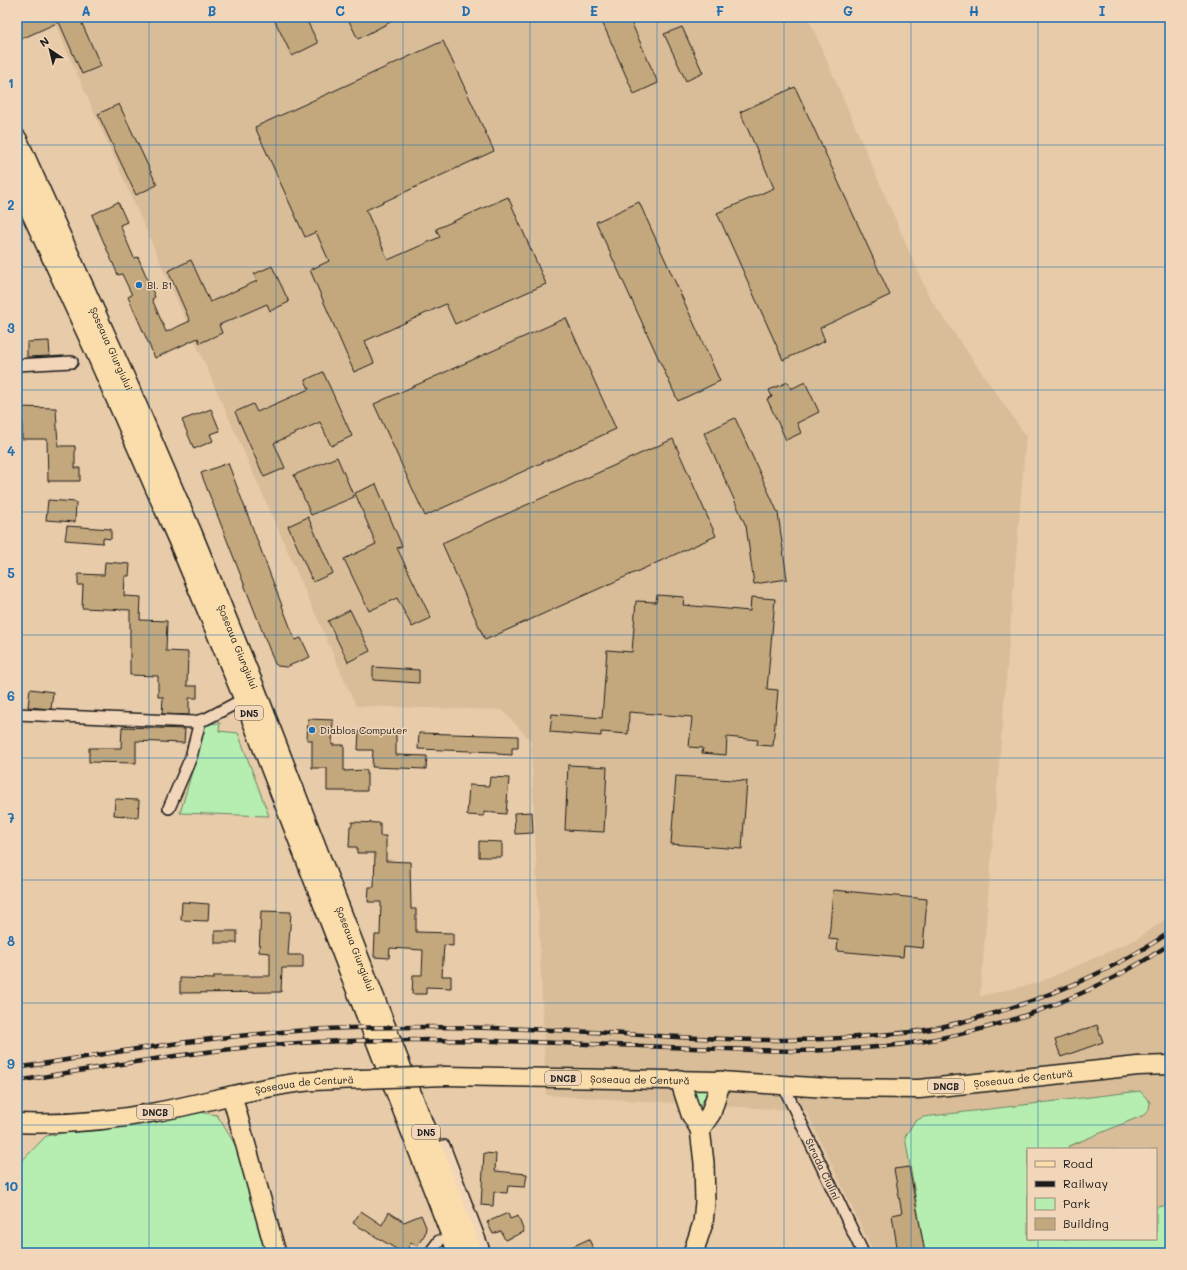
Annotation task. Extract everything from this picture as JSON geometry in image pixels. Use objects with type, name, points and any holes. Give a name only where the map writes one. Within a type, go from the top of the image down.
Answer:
[{"type":"highway","name":"Șoseaua Giurgiului","points":[[17,140],[129,387],[192,533],[256,691],[473,1253]]},
{"type":"highway","name":"Șoseaua Giurgiului","points":[[17,182],[98,358],[178,540],[244,699],[458,1253]]},
{"type":"highway","points":[[680,1080],[690,1114],[700,1129],[704,1163],[705,1202],[703,1223],[693,1253]]},
{"type":"highway","points":[[700,1129],[711,1113],[720,1081]]},
{"type":"highway","points":[[232,1096],[276,1253]]},
{"type":"main road","name":"Șoseaua de Centură","points":[[17,1123],[77,1123],[115,1119],[232,1096],[264,1088],[304,1082],[361,1079],[446,1076],[680,1080],[720,1081],[858,1090],[918,1089],[1042,1074],[1138,1066],[1170,1065]]},
{"type":"street","points":[[17,365],[72,362]]},
{"type":"street","points":[[17,714],[200,721],[244,699]]},
{"type":"street","points":[[169,808],[191,757],[200,721]]},
{"type":"street","name":"Strada Ciulini","points":[[783,1085],[863,1253]]},
{"type":"street","points":[[444,1146],[486,1253]]},
{"type":"street","points":[[430,1253],[439,1241]]},
{"type":"shaded area","points":[[52,17],[808,17],[929,297],[1026,436],[980,996],[1038,983],[1137,939],[1170,916],[1170,1205],[1157,1207],[1157,1148],[1068,1148],[1140,1091],[923,1117],[914,1122],[905,1137],[925,1253],[874,1253],[806,1111],[546,1095],[531,741],[502,710],[356,706]]},
{"type":"green space","points":[[220,723],[219,731],[238,733],[269,816],[180,813],[206,724]]},
{"type":"green space","points":[[693,1089],[709,1090],[699,1108]]},
{"type":"green space","points":[[1140,1091],[1150,1102],[1149,1109],[1144,1115],[1069,1146],[1068,1148],[1027,1148],[1027,1240],[1157,1240],[1157,1207],[1170,1205],[1170,1253],[925,1253],[905,1137],[914,1122],[923,1117]]},
{"type":"green space","points":[[193,1111],[217,1115],[241,1154],[266,1253],[17,1253],[17,1166],[46,1136]]},
{"type":"building","points":[[17,17],[79,17],[101,66],[82,74],[59,22],[17,41]]},
{"type":"building","points":[[273,17],[305,17],[318,43],[292,56]]},
{"type":"building","points":[[347,17],[400,17],[358,39]]},
{"type":"building","points":[[600,17],[629,17],[658,83],[634,94]]},
{"type":"building","points":[[682,27],[703,73],[686,81],[664,34]]},
{"type":"building","points":[[443,41],[494,151],[366,210],[388,260],[440,237],[436,229],[508,197],[546,284],[455,324],[446,304],[365,341],[374,363],[354,372],[310,270],[329,261],[316,232],[305,237],[255,127]]},
{"type":"building","points":[[795,87],[890,295],[820,328],[825,341],[783,360],[717,213],[774,188],[740,112]]},
{"type":"building","points":[[119,104],[157,185],[136,195],[98,114]]},
{"type":"building","points":[[118,202],[127,222],[120,225],[134,258],[138,257],[155,297],[152,299],[166,332],[190,321],[168,271],[191,260],[210,302],[257,281],[254,274],[272,266],[289,302],[270,311],[267,304],[219,325],[222,333],[200,343],[198,338],[155,358],[128,297],[132,295],[122,274],[118,275],[92,215]]},
{"type":"building","points":[[639,202],[720,381],[678,401],[596,222]]},
{"type":"building","points":[[566,318],[616,429],[425,516],[374,404]]},
{"type":"building","points":[[49,341],[50,356],[27,357],[27,342]]},
{"type":"building","points":[[323,372],[352,436],[331,446],[320,422],[274,443],[285,468],[264,477],[235,412],[253,404],[257,412],[309,389],[305,380]]},
{"type":"building","points":[[788,382],[791,389],[805,382],[819,412],[797,423],[801,433],[786,440],[767,399],[772,397],[769,390]]},
{"type":"building","points":[[17,407],[56,408],[58,446],[75,446],[75,468],[80,468],[80,481],[48,481],[47,439],[22,439],[22,421],[17,421]]},
{"type":"building","points":[[211,409],[220,431],[210,434],[213,441],[194,449],[182,420]]},
{"type":"building","points":[[735,418],[778,513],[787,579],[754,584],[746,526],[704,433]]},
{"type":"building","points":[[673,439],[716,536],[485,640],[442,543]]},
{"type":"building","points":[[337,457],[354,497],[311,515],[294,475]]},
{"type":"building","points":[[228,463],[295,640],[301,638],[310,657],[286,667],[275,664],[201,473]]},
{"type":"building","points":[[376,484],[402,546],[397,548],[431,618],[412,627],[397,598],[369,611],[344,559],[376,544],[355,493]]},
{"type":"building","points":[[48,500],[76,502],[75,522],[46,520]]},
{"type":"building","points":[[308,517],[333,573],[313,582],[288,526]]},
{"type":"building","points":[[67,526],[111,529],[111,539],[103,538],[103,543],[65,540]]},
{"type":"building","points":[[105,562],[130,564],[129,576],[125,576],[124,596],[141,597],[140,620],[167,621],[166,651],[188,652],[187,686],[197,686],[197,698],[189,698],[189,715],[162,714],[163,697],[158,697],[158,676],[130,675],[130,610],[82,608],[83,585],[78,585],[78,574],[104,575]]},
{"type":"building","points":[[657,595],[684,597],[683,605],[750,611],[751,597],[775,599],[767,689],[778,690],[773,746],[757,745],[758,740],[727,737],[726,755],[702,753],[703,748],[689,747],[692,717],[629,712],[628,734],[601,732],[601,736],[550,732],[552,714],[602,718],[607,650],[632,652],[636,601],[656,602]]},
{"type":"building","points":[[350,610],[370,651],[348,662],[328,621]]},
{"type":"building","points":[[373,667],[419,670],[419,683],[373,680]]},
{"type":"building","points":[[30,689],[53,692],[51,709],[28,707]]},
{"type":"building","points":[[308,719],[333,720],[332,745],[344,745],[344,771],[367,770],[367,791],[327,791],[327,768],[312,768],[312,740],[307,740]]},
{"type":"building","points":[[122,727],[185,729],[184,743],[136,741],[136,763],[89,762],[89,748],[121,748]]},
{"type":"building","points":[[359,731],[396,733],[396,755],[427,756],[426,769],[372,767],[373,750],[358,750]]},
{"type":"building","points":[[419,733],[518,736],[518,748],[512,748],[512,755],[497,754],[497,752],[418,749]]},
{"type":"building","points":[[568,765],[607,767],[604,832],[565,830]]},
{"type":"building","points":[[676,776],[747,781],[742,849],[671,844]]},
{"type":"building","points":[[490,777],[509,778],[506,814],[484,812],[484,816],[467,815],[469,785],[489,786]]},
{"type":"building","points":[[115,799],[139,800],[138,817],[114,815]]},
{"type":"building","points":[[532,812],[533,833],[515,834],[514,813]]},
{"type":"building","points":[[352,822],[380,823],[380,836],[386,836],[386,861],[410,862],[411,909],[416,909],[416,932],[453,933],[453,946],[444,945],[442,976],[451,976],[451,988],[426,987],[426,994],[412,994],[413,975],[422,975],[423,950],[390,948],[389,958],[374,957],[375,935],[380,935],[381,902],[368,902],[369,887],[374,887],[375,853],[357,853],[357,847],[349,847],[350,826],[352,826]]},
{"type":"building","points":[[479,841],[502,842],[502,857],[479,857]]},
{"type":"building","points":[[833,890],[927,899],[923,948],[904,946],[903,957],[837,951],[838,940],[829,939]]},
{"type":"building","points":[[182,902],[209,904],[208,921],[181,920]]},
{"type":"building","points":[[261,911],[291,912],[288,955],[303,955],[303,968],[282,968],[281,992],[180,993],[180,978],[214,979],[214,976],[270,976],[270,953],[259,952]]},
{"type":"building","points":[[215,931],[237,931],[237,943],[215,943]]},
{"type":"building","points":[[1097,1025],[1103,1042],[1061,1057],[1055,1040]]},
{"type":"building","points":[[484,1153],[496,1154],[495,1171],[527,1174],[525,1187],[508,1186],[507,1193],[494,1192],[493,1206],[481,1205]]},
{"type":"building","points":[[909,1167],[925,1253],[898,1253],[892,1215],[902,1213],[894,1169]]},
{"type":"building","points":[[361,1211],[382,1225],[389,1212],[404,1222],[421,1215],[426,1227],[425,1234],[417,1246],[411,1242],[406,1253],[403,1253],[353,1223]]},
{"type":"building","points":[[508,1213],[510,1219],[518,1216],[524,1232],[505,1240],[501,1231],[493,1234],[487,1222]]},
{"type":"building","points":[[589,1239],[595,1253],[558,1253]]},
{"type":"railway","points":[[17,1068],[200,1040],[339,1028],[457,1027],[572,1031],[714,1039],[768,1040],[850,1038],[907,1033],[967,1021],[1058,991],[1116,964],[1144,949],[1170,932]]},
{"type":"railway","points":[[17,1081],[204,1052],[279,1044],[316,1042],[376,1040],[495,1041],[794,1051],[901,1045],[966,1033],[1058,1004],[1116,977],[1170,944]]},
{"type":"place","name":"Bl. B1","points":[[139,285]]},
{"type":"place","name":"Diablos Computer","points":[[312,730]]}]
